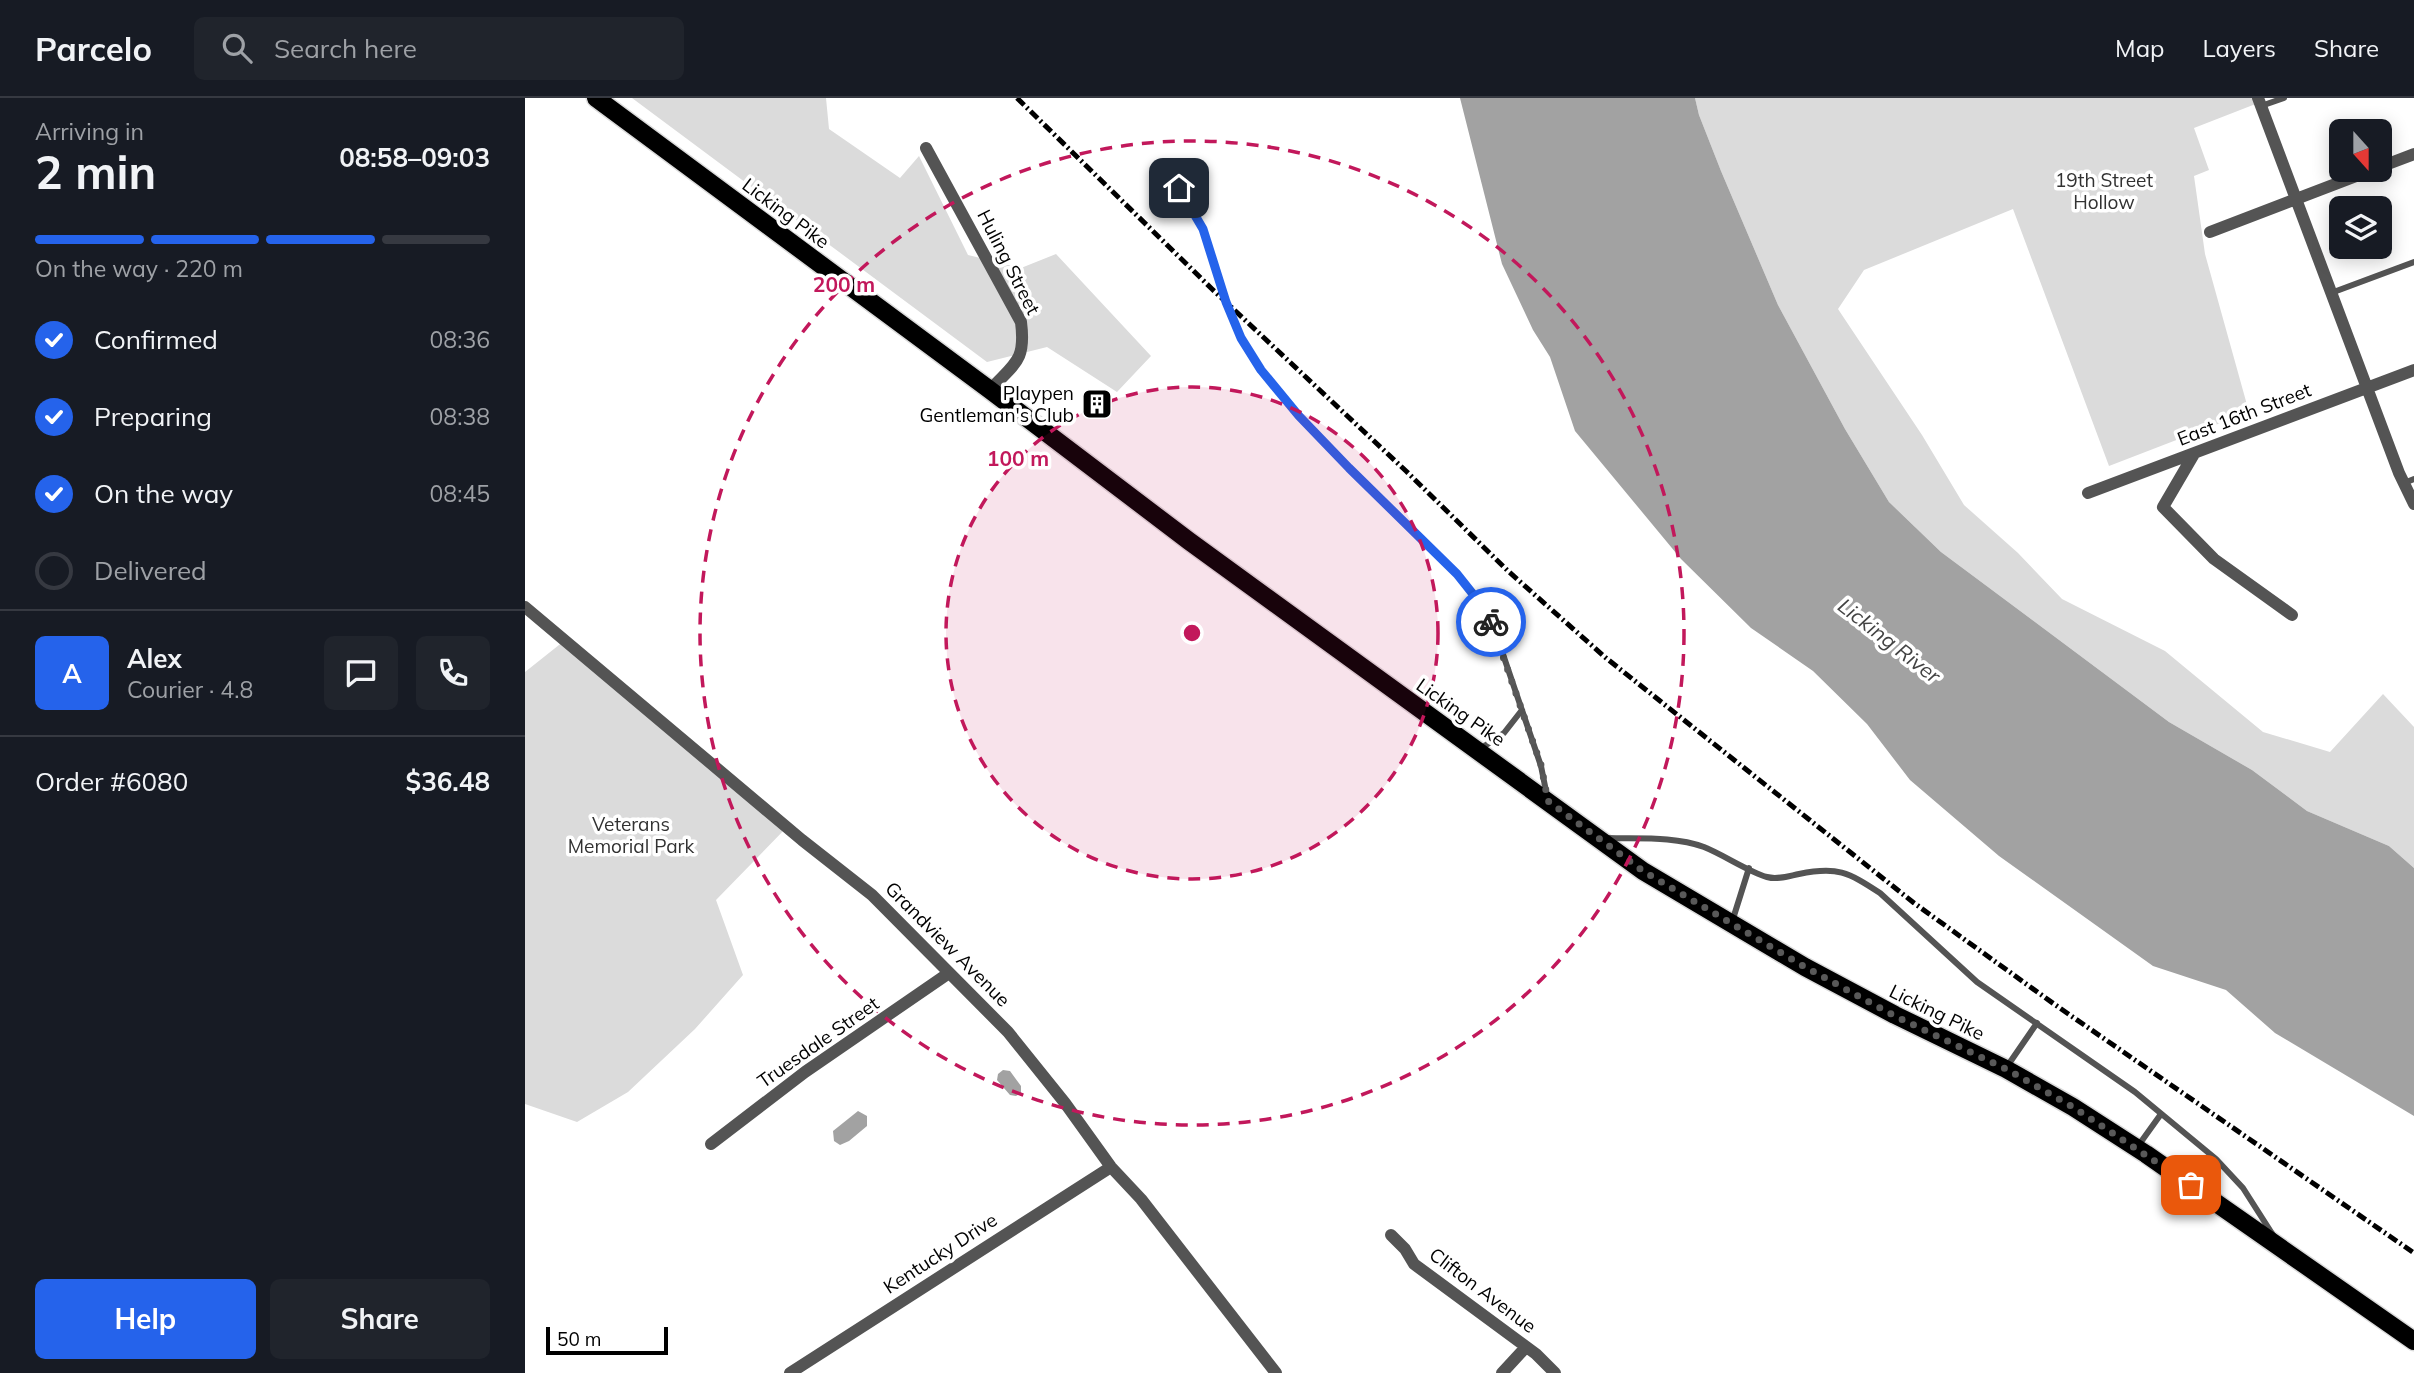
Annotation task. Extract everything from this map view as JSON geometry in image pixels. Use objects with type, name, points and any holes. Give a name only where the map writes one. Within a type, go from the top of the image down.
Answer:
[{"type":"main road","name":"Licking Pike","points":[[596,98],[1189,541],[1643,871],[1805,967],[1895,1016],[2006,1069],[2073,1107],[2137,1148],[2414,1341]]},
{"type":"street","points":[[2260,102],[2368,388],[2409,481],[2414,504]]},
{"type":"street","name":"Huling Street","points":[[926,148],[1021,322],[1024,341],[1021,356],[990,390]]},
{"type":"street","points":[[2392,162],[2414,154]]},
{"type":"street","points":[[2210,232],[2341,182]]},
{"type":"street","name":"East 16th Street","points":[[2088,494],[2414,370]]},
{"type":"street","points":[[2194,454],[2164,506],[2214,559],[2292,615]]},
{"type":"street","name":"Grandview Avenue","points":[[525,607],[872,895],[1008,1032],[1065,1103],[1111,1167],[1140,1199],[1276,1373]]},
{"type":"street","name":"Truesdale Street","points":[[711,1144],[805,1072],[949,973]]},
{"type":"street","name":"Kentucky Drive","points":[[790,1373],[1111,1167]]},
{"type":"street","name":"Clifton Avenue","points":[[1391,1235],[1405,1249],[1414,1264],[1526,1347],[1555,1373]]},
{"type":"street","points":[[1502,1373],[1526,1347]]},
{"type":"lane","points":[[2260,102],[2284,98]]},
{"type":"lane","points":[[1170,173],[1203,229],[1226,302],[1245,347],[1261,370],[1299,416],[1457,574],[1484,608],[1493,625],[1541,765],[1548,801]]},
{"type":"lane","points":[[2331,293],[2414,262]]},
{"type":"lane","points":[[1478,750],[1504,733],[1522,710]]},
{"type":"lane","points":[[1599,838],[1663,839],[1700,846],[1766,877],[1779,878],[1826,869],[1842,872],[1862,881],[1880,893],[1977,982],[2135,1092],[2216,1159],[2243,1188],[2281,1248]]},
{"type":"lane","points":[[1731,924],[1749,868]]},
{"type":"lane","points":[[2006,1069],[2037,1024]]},
{"type":"lane","points":[[2137,1148],[2161,1114]]},
{"type":"green space","points":[[632,98],[826,98],[829,129],[900,178],[919,156],[968,255],[1021,268],[1056,254],[1151,356],[1117,392],[1047,347],[987,362]]},
{"type":"green space","name":"19th Street Hollow","points":[[1695,98],[2258,98],[2261,106],[2253,105],[2194,128],[2209,170],[2194,176],[2205,254],[2249,412],[2109,466],[2013,209],[1864,270],[1838,309],[1922,435],[1964,505],[2018,553],[2062,599],[2165,651],[2263,732],[2330,752],[2383,694],[2414,727],[2414,868],[2389,846],[2307,811],[2252,770],[2169,722],[1941,552],[1889,502],[1845,429],[1778,305],[1721,171]]},
{"type":"green space","name":"Veterans Memorial Park","points":[[564,641],[787,827],[716,900],[743,975],[695,1029],[628,1092],[577,1122],[525,1104],[525,672]]},
{"type":"water","name":"Licking River","points":[[1460,98],[1695,98],[1721,171],[1778,305],[1845,429],[1889,502],[1941,552],[2169,722],[2252,770],[2307,811],[2389,846],[2414,868],[2414,1116],[2275,1033],[2226,990],[2153,966],[1999,856],[1910,780],[1867,724],[1813,671],[1751,628],[1681,559],[1575,431],[1550,357],[1533,330],[1502,264]]},
{"type":"water","points":[[1003,1070],[1010,1071],[1021,1086],[1021,1093],[1010,1095],[997,1080],[998,1074]]},
{"type":"water","points":[[858,1111],[867,1116],[867,1126],[840,1145],[834,1141],[833,1131]]},
{"type":"railway","points":[[1017,98],[1212,289],[1508,571],[1606,658],[1914,903],[2054,1004],[2414,1253]]},
{"type":"way so far","points":[[1491,622],[1541,765],[1548,801],[1643,871],[1805,967],[1895,1016],[2006,1069],[2073,1107],[2191,1185]]},
{"type":"place","name":"Playpen Gentleman's Club","points":[[1097,404]]},
{"type":"route","points":[[1179,188],[1203,229],[1226,302],[1245,347],[1261,370],[1299,416],[1457,574],[1484,608],[1491,622]]}]
